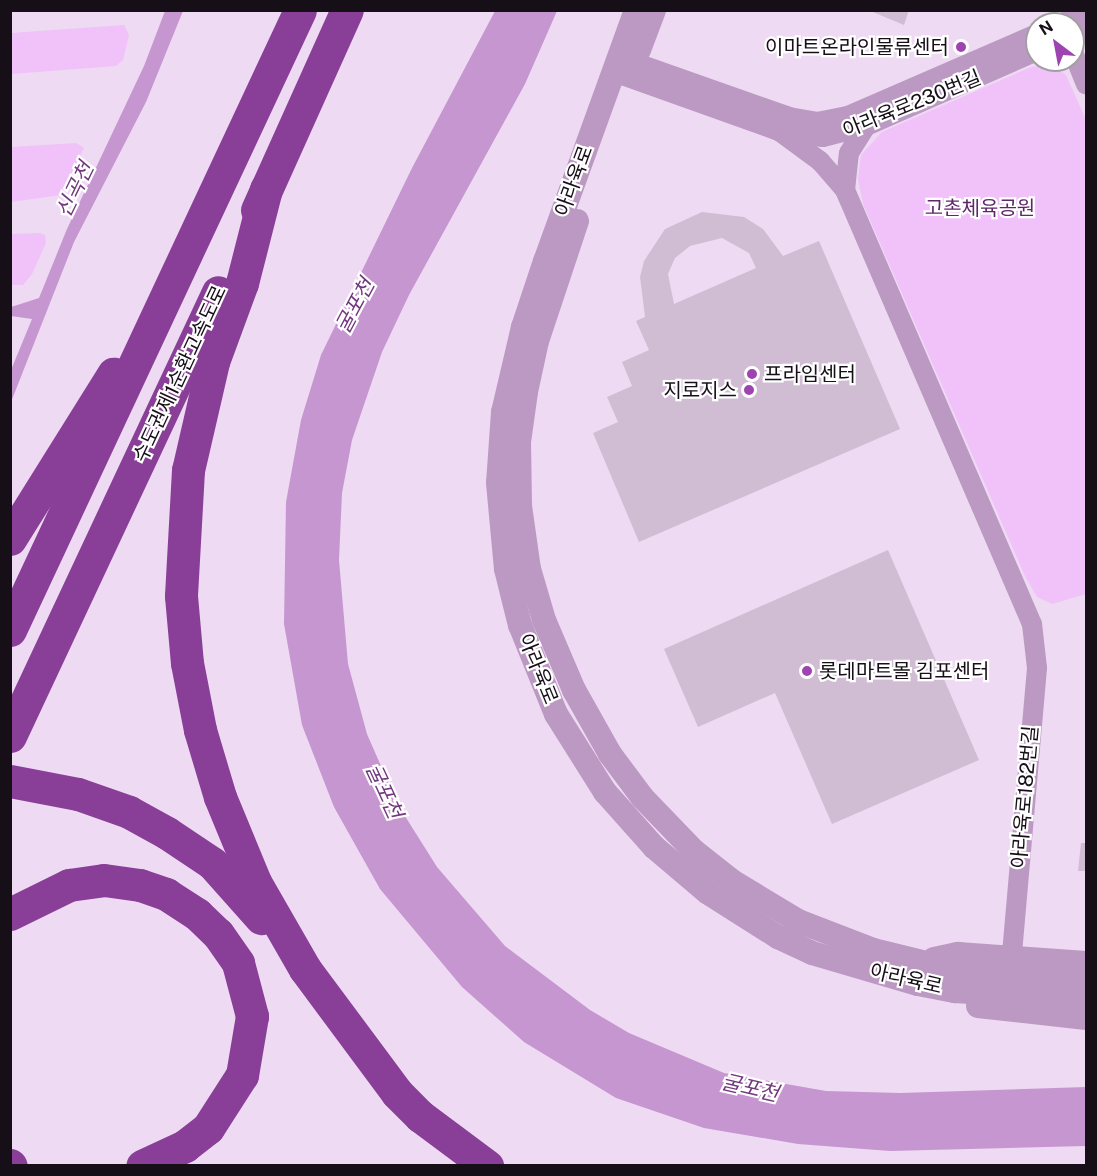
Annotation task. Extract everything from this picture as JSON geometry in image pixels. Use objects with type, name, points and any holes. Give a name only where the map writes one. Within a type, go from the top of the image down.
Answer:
[{"type":"highway","points":[[10,630],[300,10]]},
{"type":"highway","name":"수도권제1순환고속도로","points":[[10,736],[266,189],[347,10]]},
{"type":"highway","points":[[266,189],[243,283],[213,362],[200,412],[188,470],[181,534],[181,596],[189,674],[200,730],[220,797],[255,882],[306,969]]},
{"type":"highway","points":[[10,539],[70,439],[178,274]]},
{"type":"highway","points":[[10,781],[78,794],[129,812],[167,832],[212,863],[306,969],[397,1093],[420,1116],[487,1166]]},
{"type":"highway","points":[[10,914],[69,885],[105,880],[140,885],[166,894],[197,914],[218,934],[238,963],[252,1016],[242,1075],[208,1128],[185,1146],[141,1166]]},
{"type":"street","name":"아라육로","points":[[624,68],[636,10]]},
{"type":"street","name":"아라육로","points":[[654,10],[624,68],[541,272],[504,412],[500,513],[506,569],[520,625],[543,686],[572,744],[629,820],[680,870],[733,910],[812,953],[919,973],[1086,979]]},
{"type":"street","name":"아라육로230번길","points":[[624,68],[789,117],[817,122],[848,116],[1025,39]]},
{"type":"street","name":"아라육로230번길","points":[[624,68],[779,131],[823,137],[866,126],[1025,56]]},
{"type":"street","points":[[845,190],[849,153],[866,126]]},
{"type":"street","points":[[779,131],[820,161],[845,190]]},
{"type":"street","name":"아라육로182번길","points":[[845,190],[1020,592],[1036,639],[1037,668],[1012,956]]},
{"type":"street","points":[[1086,963],[958,954],[919,973],[948,1001],[1031,1015],[1086,1018]]},
{"type":"street","name":"아라육로","points":[[919,973],[955,991],[1086,1000]]},
{"type":"green space","points":[[124,25],[129,35],[123,60],[116,66],[11,74],[11,33]]},
{"type":"green space","name":"고촌체육공원","points":[[1025,70],[1025,72],[1061,72],[1066,75],[1086,120],[1086,594],[1052,604],[1037,597],[1025,576],[863,204],[858,179],[861,155],[882,132]]},
{"type":"green space","points":[[76,143],[84,148],[61,195],[11,202],[11,147]]},
{"type":"green space","points":[[40,233],[45,235],[46,243],[32,274],[23,285],[11,285],[11,234]]},
{"type":"water","points":[[165,11],[183,11],[146,102],[74,242],[11,402],[11,370],[32,319],[11,316],[11,307],[39,298],[67,229],[144,66]]},
{"type":"water","name":"굴포천","points":[[495,11],[557,11],[525,84],[409,295],[382,352],[352,440],[342,493],[339,560],[348,664],[367,734],[398,805],[437,867],[505,946],[590,1010],[629,1033],[724,1073],[826,1091],[900,1093],[1086,1087],[1086,1146],[890,1151],[798,1144],[704,1128],[616,1098],[524,1042],[462,987],[380,889],[334,807],[302,725],[284,624],[286,502],[301,420],[321,355],[412,168]]},
{"type":"building","points":[[868,10],[909,10],[904,25]]},
{"type":"building","name":"프라임센터","points":[[702,212],[744,217],[763,229],[783,256],[819,241],[900,429],[639,542],[593,433],[618,422],[607,397],[632,386],[622,362],[649,350],[636,321],[645,317],[640,277],[644,261],[665,229]],"holes":[[[722,238],[749,253],[756,268],[674,304],[668,274],[675,258],[690,246]]]},
{"type":"building","name":"롯데마트몰 김포센터","points":[[888,550],[979,760],[832,824],[775,693],[698,727],[664,649]]},
{"type":"building","points":[[1081,843],[1086,843],[1086,871],[1078,871]]},
{"type":"place","name":"이마트온라인물류센터","points":[[961,47]]},
{"type":"place","name":"프라임센터","points":[[752,374]]},
{"type":"place","name":"지로지스","points":[[749,390]]},
{"type":"place","name":"롯데마트몰 김포센터","points":[[807,671]]},
{"type":"water label","name":"신곡천","points":[[75,190]]}]
